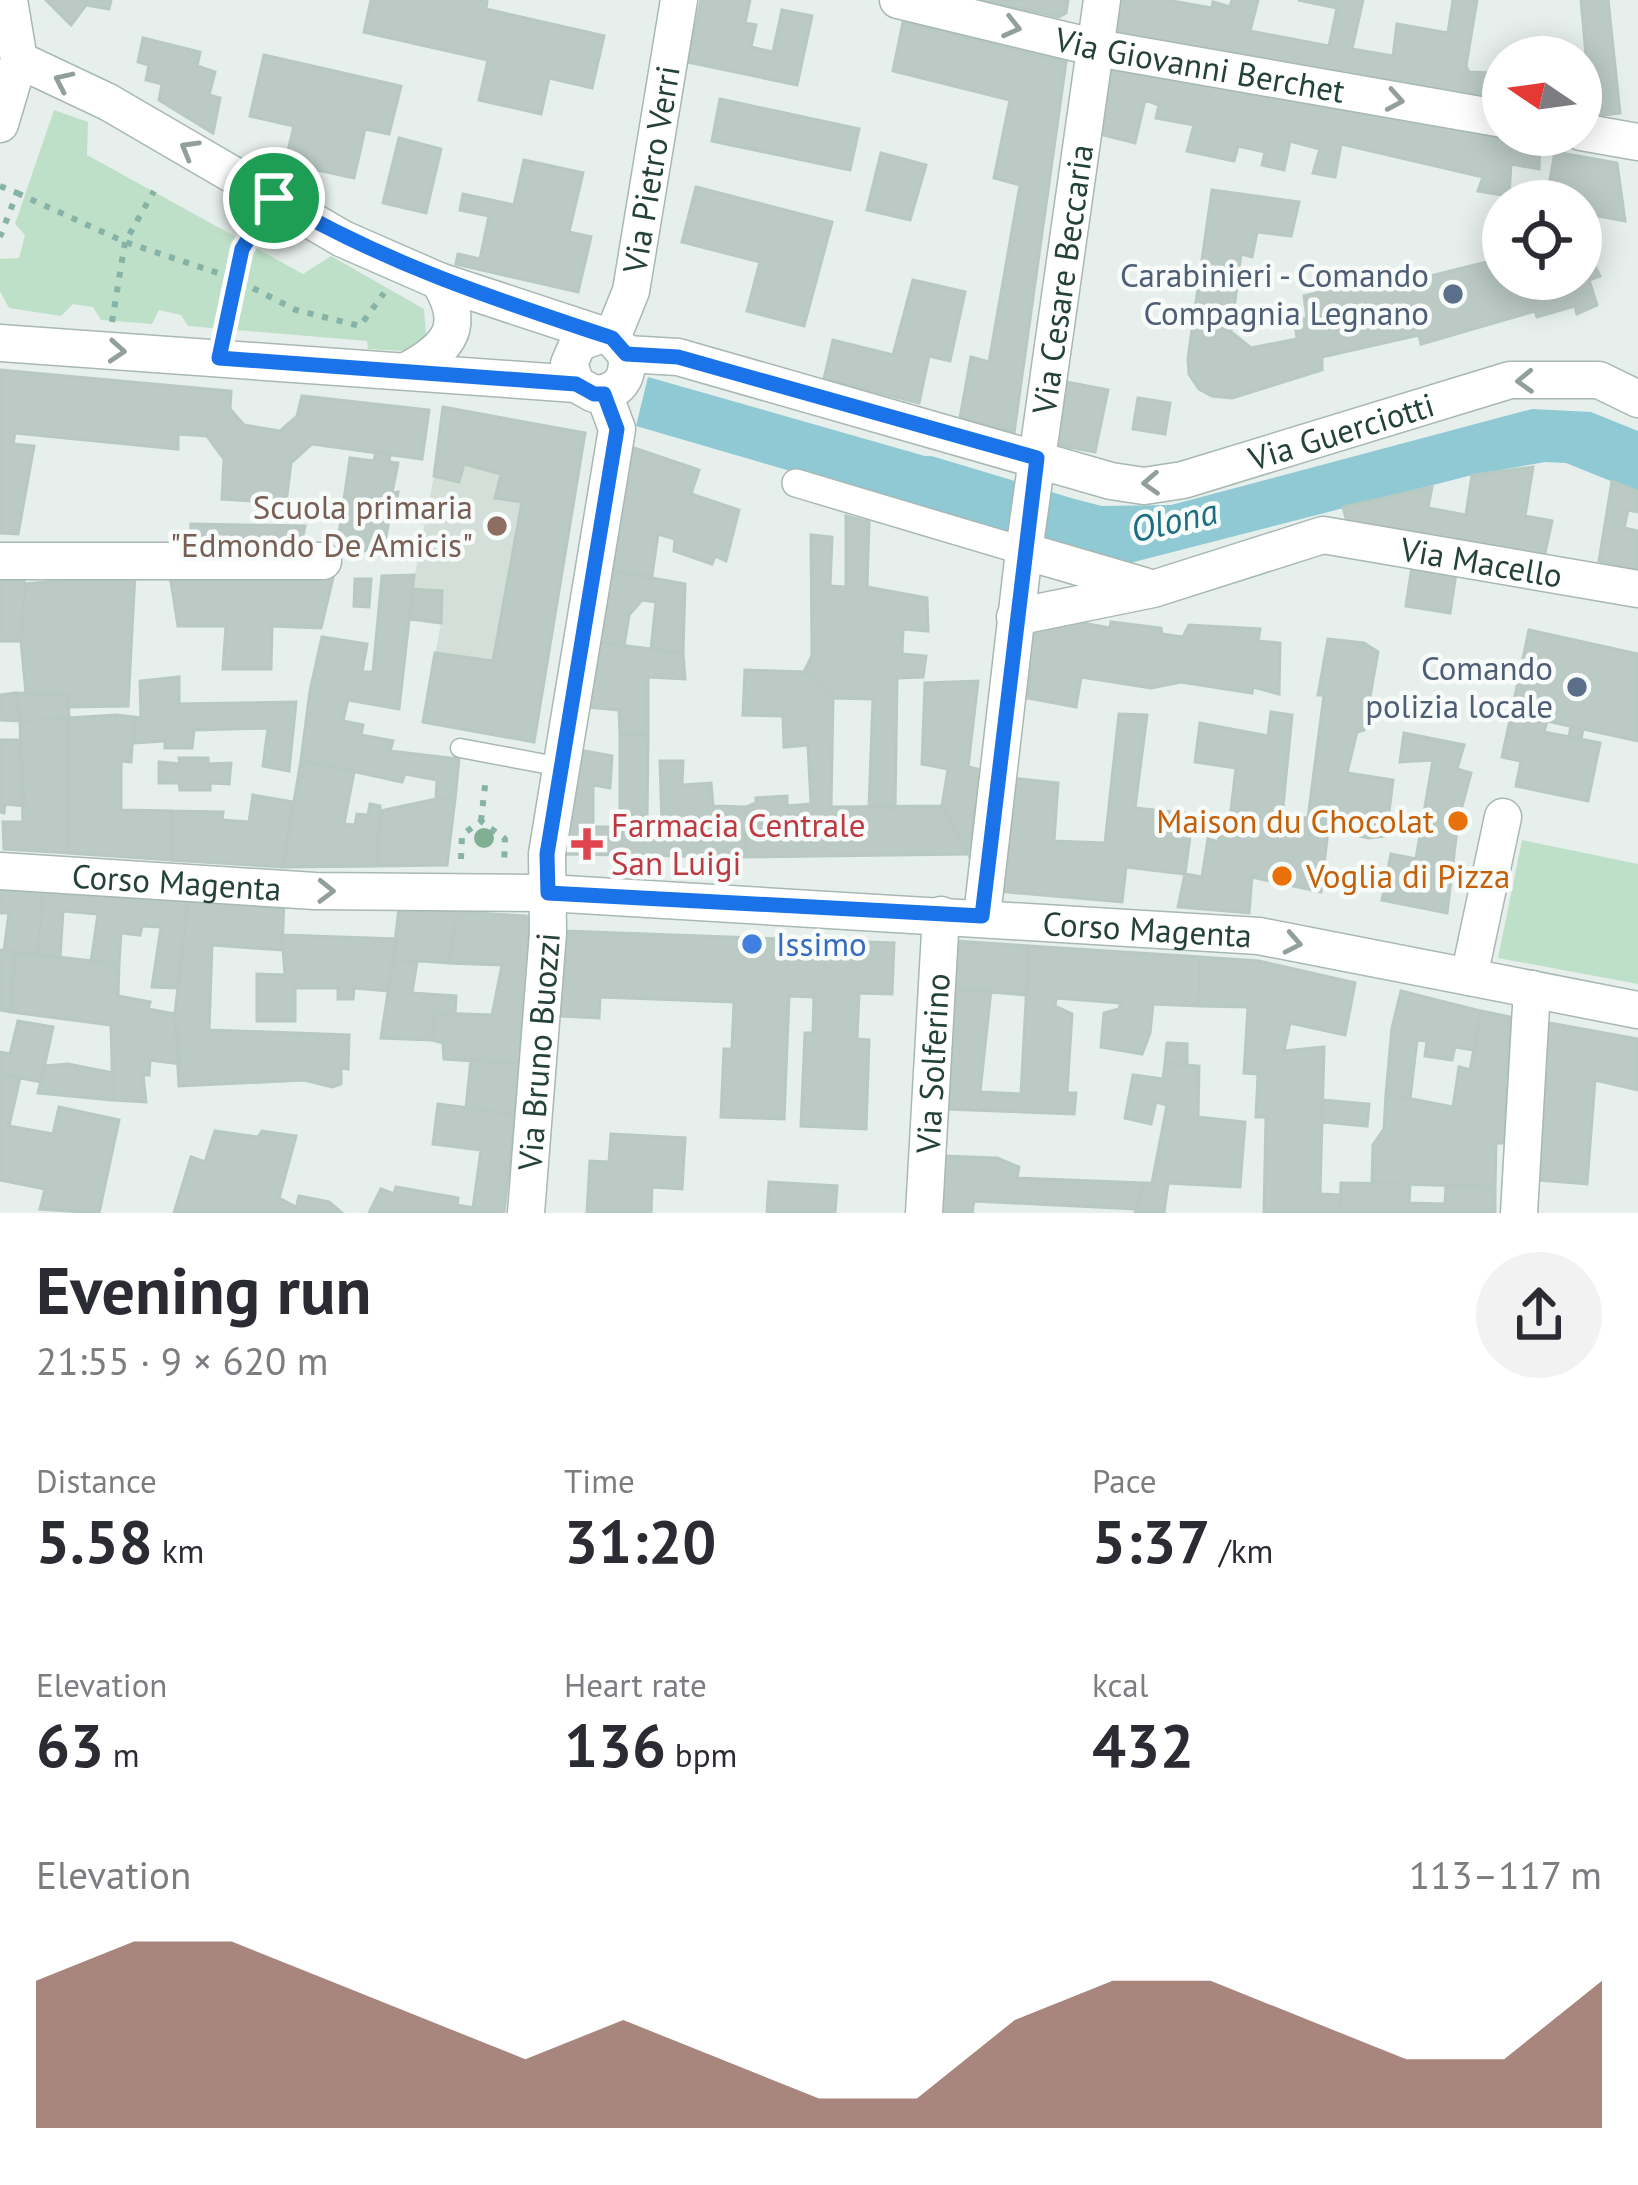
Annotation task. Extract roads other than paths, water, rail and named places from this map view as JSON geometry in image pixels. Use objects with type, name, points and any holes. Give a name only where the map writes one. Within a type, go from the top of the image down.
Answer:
[{"type":"street","points":[[0,124],[19,61],[9,0]]},
{"type":"street","name":"Via Pietro Verri","points":[[613,342],[631,290],[679,0]]},
{"type":"street","name":"Via Giovanni Berchet","points":[[898,0],[1097,48],[1482,115]]},
{"type":"street","name":"Via Cesare Beccaria","points":[[982,916],[1015,616],[1102,0]]},
{"type":"street","name":"Via Guerciotti","points":[[19,61],[108,102],[343,239],[439,281],[613,342],[678,357],[1036,467],[1144,486],[1183,480],[1510,380],[1599,380],[1638,399]]},
{"type":"street","points":[[1602,136],[1638,142]]},
{"type":"street","points":[[410,369],[438,354],[452,332],[453,304],[439,281]]},
{"type":"street","points":[[0,343],[410,369],[590,389],[615,389],[626,376],[613,342],[578,343],[572,352],[571,375],[590,389]]},
{"type":"street","name":"Via Bruno Buozzi","points":[[526,1213],[547,854],[617,429],[590,389]]},
{"type":"street","points":[[796,483],[1025,545],[1153,589]]},
{"type":"street","name":"Via Macello","points":[[1153,589],[1323,535],[1638,589]]},
{"type":"street","points":[[0,561],[323,561]]},
{"type":"street","points":[[1015,616],[1153,589]]},
{"type":"street","points":[[1469,977],[1503,817]]},
{"type":"street","name":"Corso Magenta","points":[[0,871],[315,891],[548,893],[1259,936],[1638,1010]]},
{"type":"street","name":"Via Solferino","points":[[924,1213],[941,915]]},
{"type":"street","points":[[1519,1213],[1532,988]]},
{"type":"lane","points":[[460,748],[561,766]]},
{"type":"water","points":[[648,377],[1002,478],[997,531],[636,426]]},
{"type":"water","points":[[1532,409],[1591,412],[1638,431],[1638,492],[1566,463],[1545,462],[1472,475],[1130,563],[1044,544],[1050,493],[1102,506],[1171,505]]},
{"type":"waterway","name":"Olona","points":[[928,483],[1084,530]]},
{"type":"place","name":"Carabinieri - Comando Compagnia Legnano","points":[[1453,294]]},
{"type":"place","name":"Scuola primaria \"Edmondo De Amicis\"","points":[[497,526]]},
{"type":"place","name":"Comando polizia locale","points":[[1577,687]]},
{"type":"place","name":"Maison du Chocolat","points":[[1458,821]]},
{"type":"place","name":"Farmacia Centrale San Luigi","points":[[587,844]]},
{"type":"place","name":"Voglia di Pizza","points":[[1282,876]]},
{"type":"place","name":"Issimo","points":[[752,944]]}]
